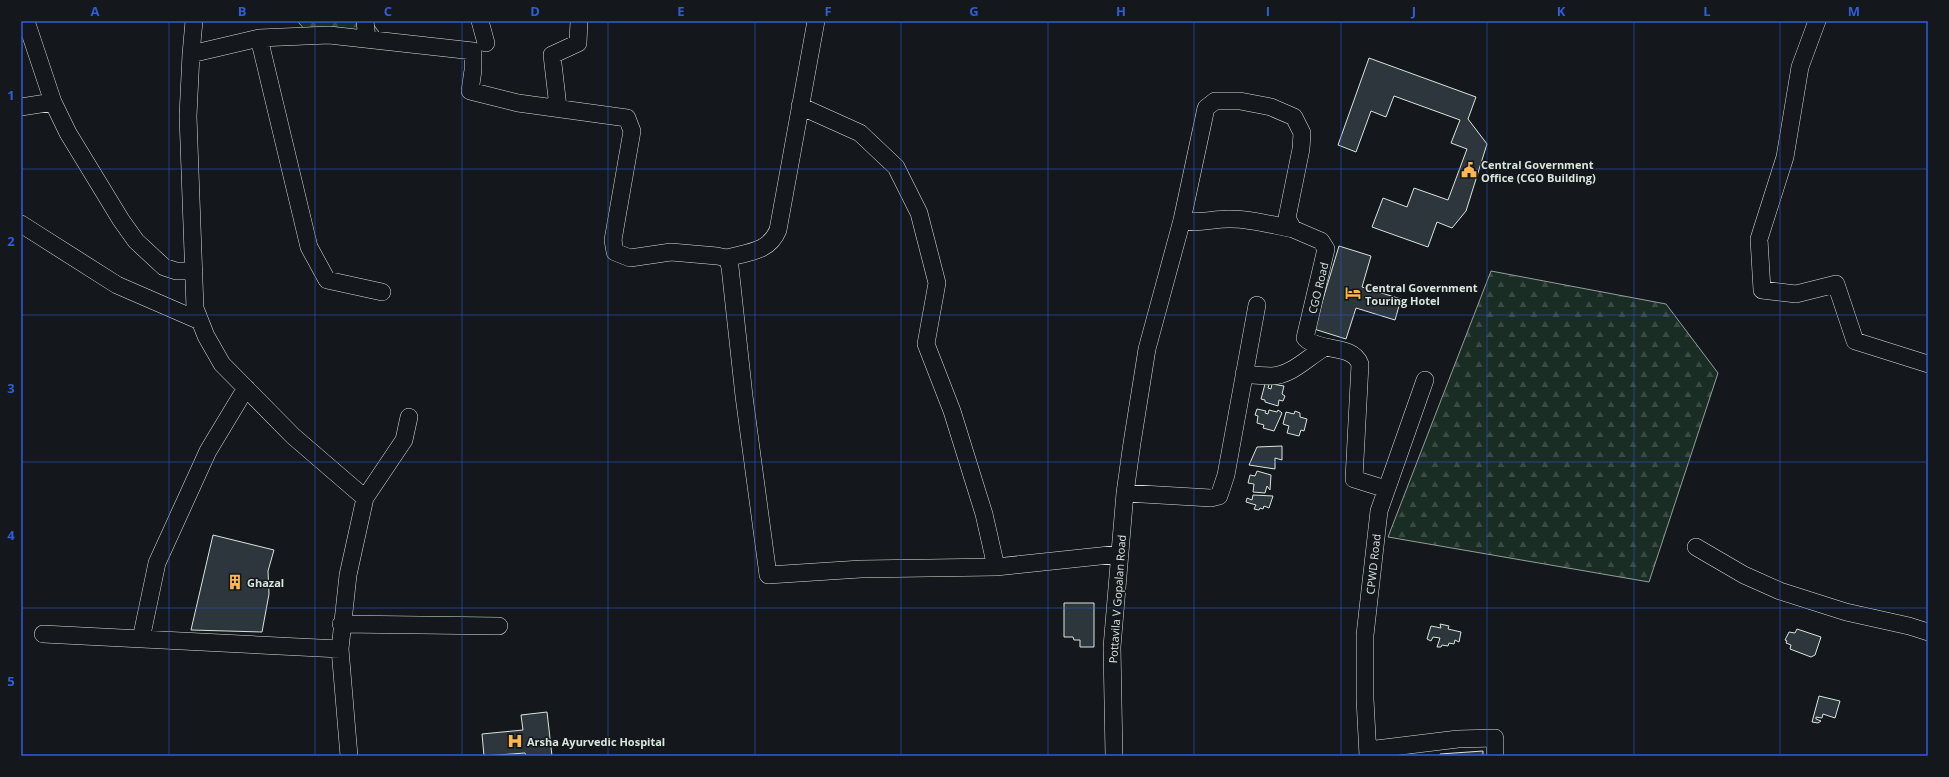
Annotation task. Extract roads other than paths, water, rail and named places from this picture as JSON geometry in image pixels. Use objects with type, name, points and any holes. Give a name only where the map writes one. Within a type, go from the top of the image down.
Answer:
[{"type":"street","points":[[24,21],[52,102],[72,140],[121,220],[136,241],[164,267],[176,271],[194,271]]},
{"type":"street","points":[[194,21],[188,116],[195,308],[206,336],[222,364],[293,436],[365,498]]},
{"type":"street","points":[[365,21],[367,39]]},
{"type":"street","points":[[480,21],[486,43]]},
{"type":"street","points":[[558,107],[552,55],[578,43],[579,21]]},
{"type":"street","points":[[191,54],[259,38],[329,35],[473,51],[473,70],[470,91],[518,103],[558,107],[627,118],[632,131],[613,240],[615,252],[630,258],[672,252],[726,258],[763,248],[770,244],[775,238],[778,230],[816,21]]},
{"type":"street","points":[[1816,21],[1800,67],[1785,157],[1759,239],[1762,290],[1796,294],[1836,284],[1855,340],[1928,364]]},
{"type":"street","points":[[259,38],[309,247],[327,280],[382,292]]},
{"type":"street","name":"Pottavila V Gopalan Road","points":[[1114,756],[1112,647],[1119,554],[1132,443],[1147,349],[1182,220],[1206,108],[1215,102],[1240,101],[1271,107],[1294,117],[1302,133],[1301,149],[1287,218],[1293,228]]},
{"type":"street","points":[[22,109],[52,102]]},
{"type":"street","points":[[800,106],[860,133],[896,167],[919,213],[937,283],[926,344],[952,411],[984,514],[996,567]]},
{"type":"street","points":[[1182,220],[1193,223],[1230,218],[1252,220],[1293,228]]},
{"type":"street","points":[[21,224],[117,285],[200,321]]},
{"type":"street","name":"CGO Road","points":[[1293,228],[1321,241],[1326,249],[1305,338],[1310,343],[1324,348],[1349,352],[1357,357],[1360,364],[1354,479],[1386,489]]},
{"type":"street","points":[[726,258],[730,267],[744,396],[768,575],[861,569],[996,567],[1119,554]]},
{"type":"street","points":[[1125,493],[1211,498],[1218,496],[1226,475],[1257,305]]},
{"type":"street","points":[[1244,374],[1273,376],[1281,374],[1295,368],[1324,348]]},
{"type":"street","name":"CPWD Road","points":[[1368,753],[1365,699],[1365,635],[1378,511],[1425,380]]},
{"type":"street","points":[[141,639],[157,563],[208,451],[246,388]]},
{"type":"street","points":[[349,756],[340,648],[348,575],[365,498],[404,440],[409,416]]},
{"type":"street","points":[[1696,547],[1744,575],[1780,591],[1846,612],[1909,626],[1928,632]]},
{"type":"street","points":[[342,624],[499,626]]},
{"type":"street","points":[[43,634],[340,648]]},
{"type":"street","points":[[1368,753],[1458,739],[1494,738],[1495,756]]},
{"type":"place","name":"Central Government Office (CGO Building)","points":[[1469,170]]},
{"type":"place","name":"Central Government Touring Hotel","points":[[1353,293]]},
{"type":"place","name":"Ghazal","points":[[235,582]]},
{"type":"place","name":"Arsha Ayurvedic Hospital","points":[[515,741]]}]
